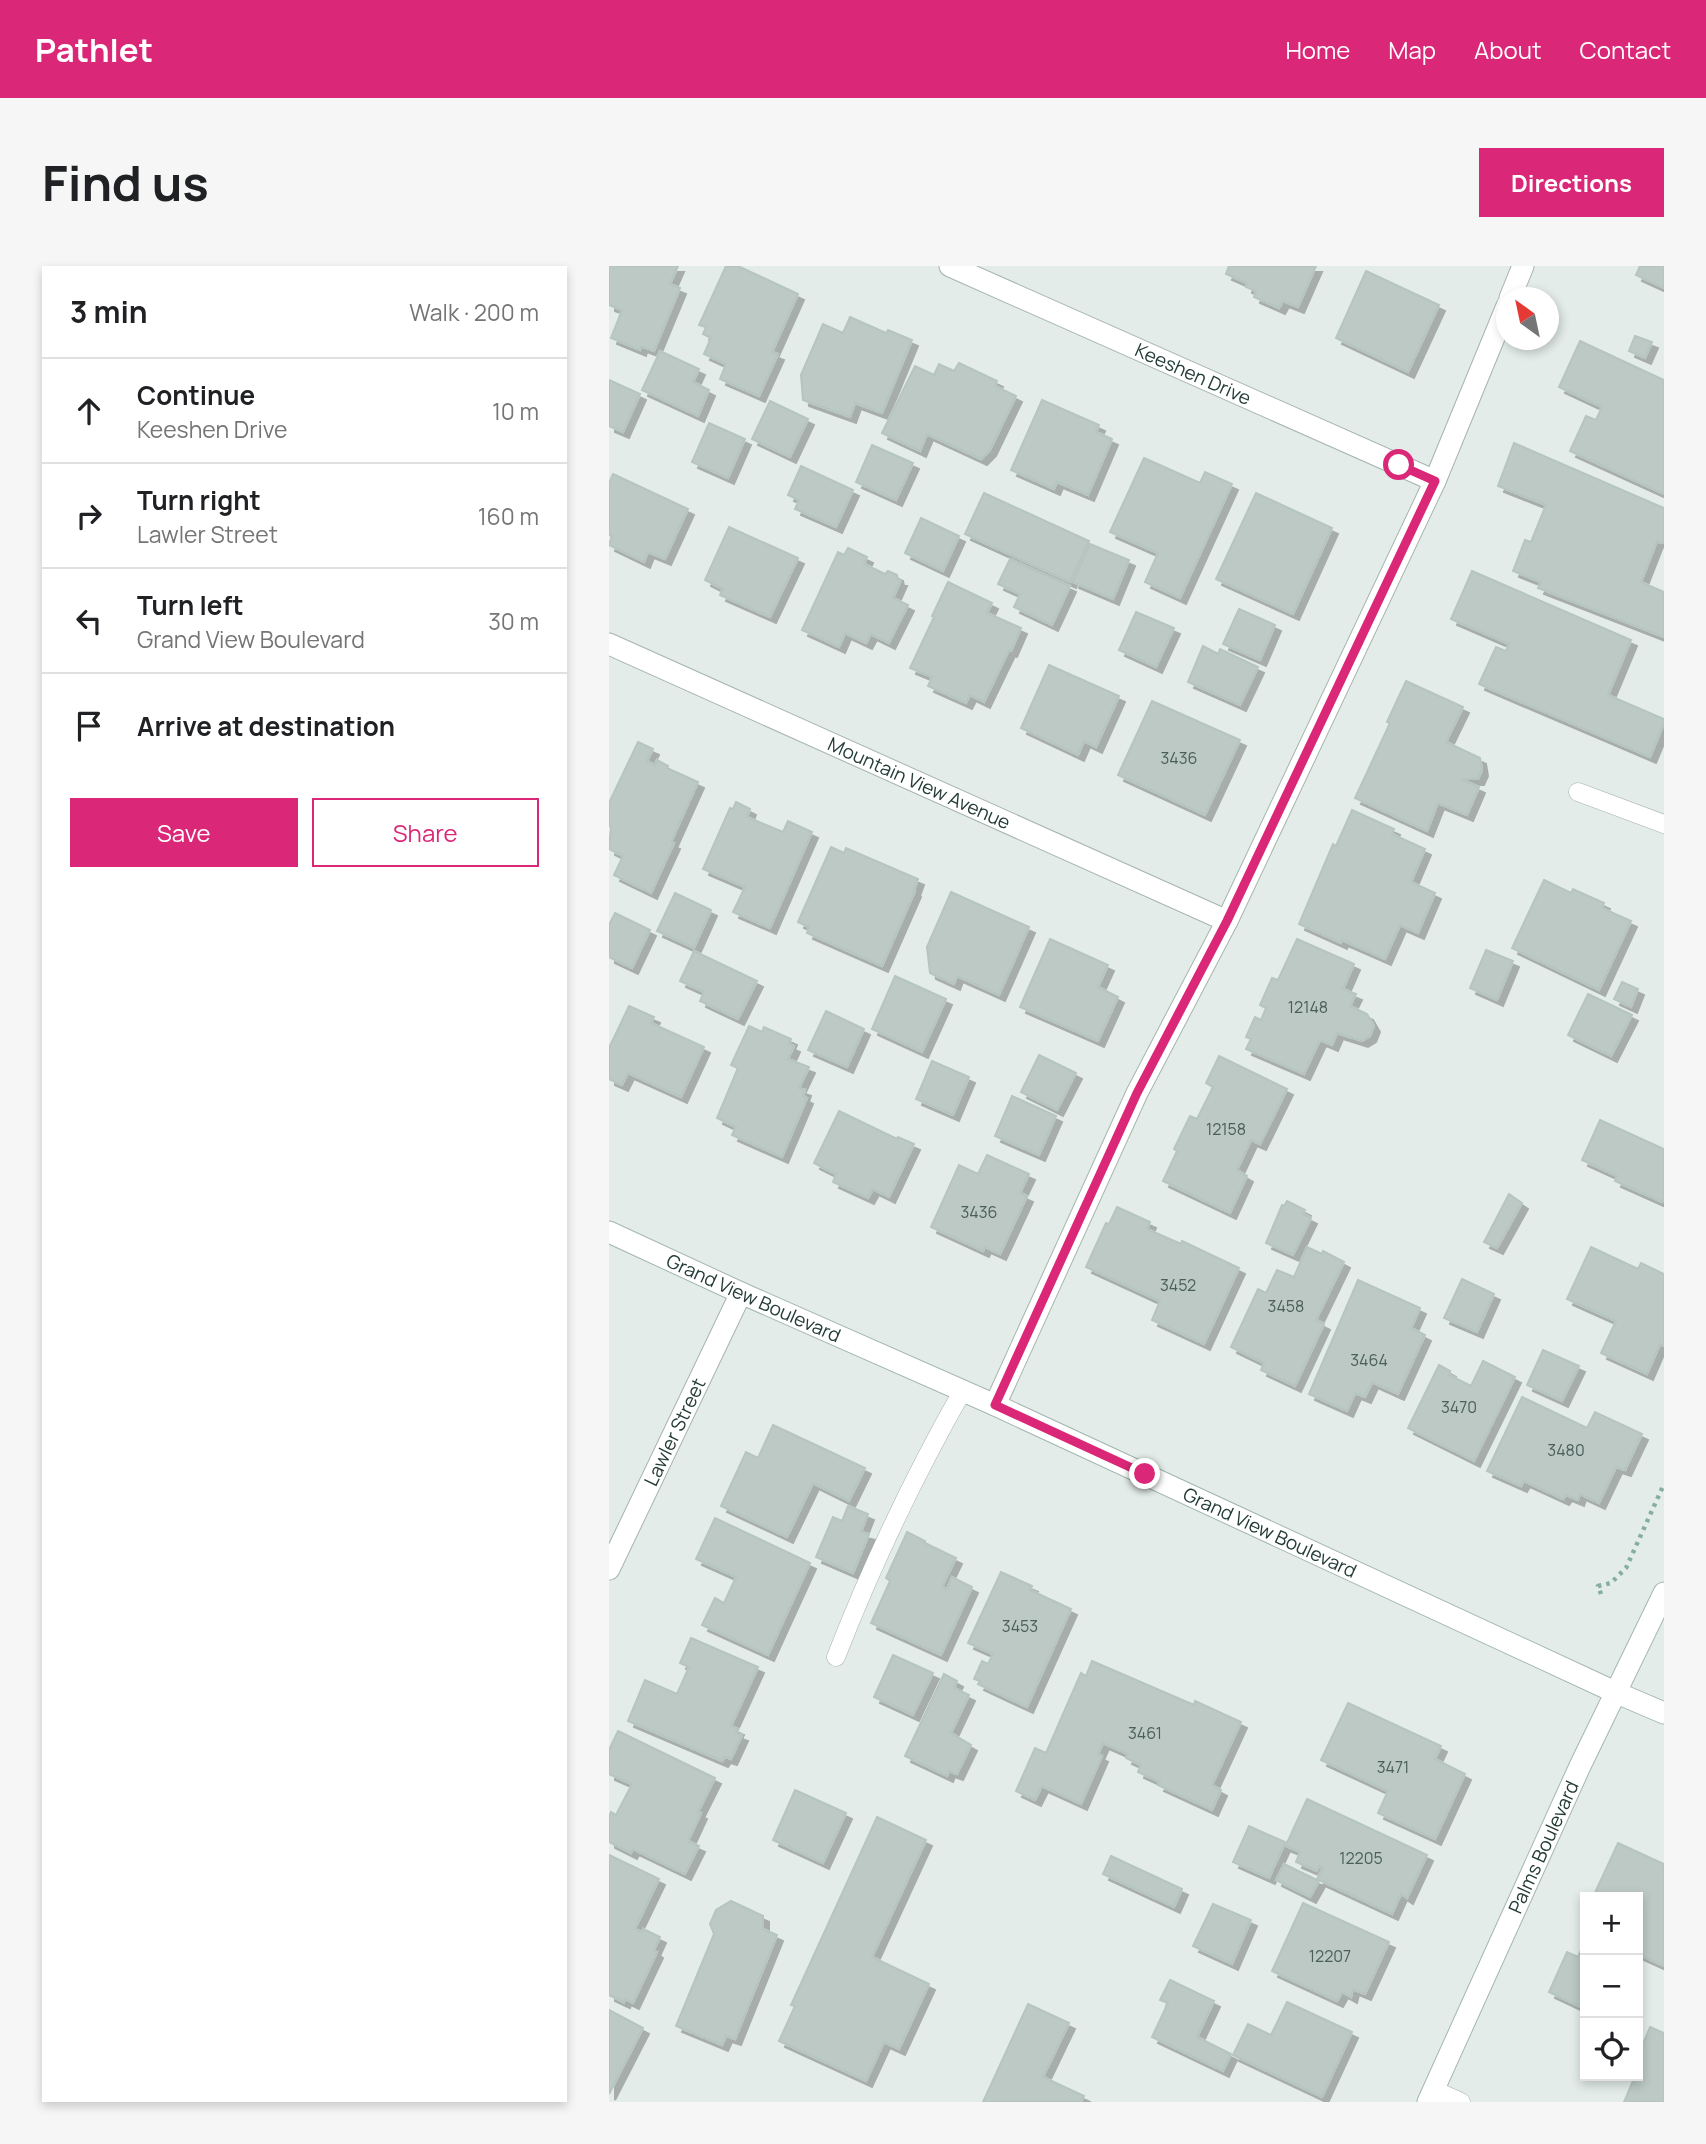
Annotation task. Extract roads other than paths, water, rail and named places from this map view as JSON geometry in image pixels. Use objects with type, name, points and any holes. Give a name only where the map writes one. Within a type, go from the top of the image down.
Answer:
[{"type":"street","name":"Keeshen Drive","points":[[950,266],[1435,481]]},
{"type":"street","points":[[1514,287],[1523,266]]},
{"type":"street","points":[[995,1405],[1137,1093],[1227,921],[1435,481],[1496,333]]},
{"type":"street","name":"Mountain View Avenue","points":[[609,644],[1227,921]]},
{"type":"street","name":"Grand View Boulevard","points":[[609,1232],[963,1390],[1664,1713]]},
{"type":"street","name":"Lawler Street","points":[[609,1569],[741,1293]]},
{"type":"street","name":"Palms Boulevard","points":[[1431,2096],[1580,1766],[1664,1593]]},
{"type":"lane","points":[[1578,792],[1664,824]]},
{"type":"lane","points":[[836,1657],[865,1584],[929,1449],[963,1390]]},
{"type":"lane","points":[[1431,2096],[1461,2102]]}]
